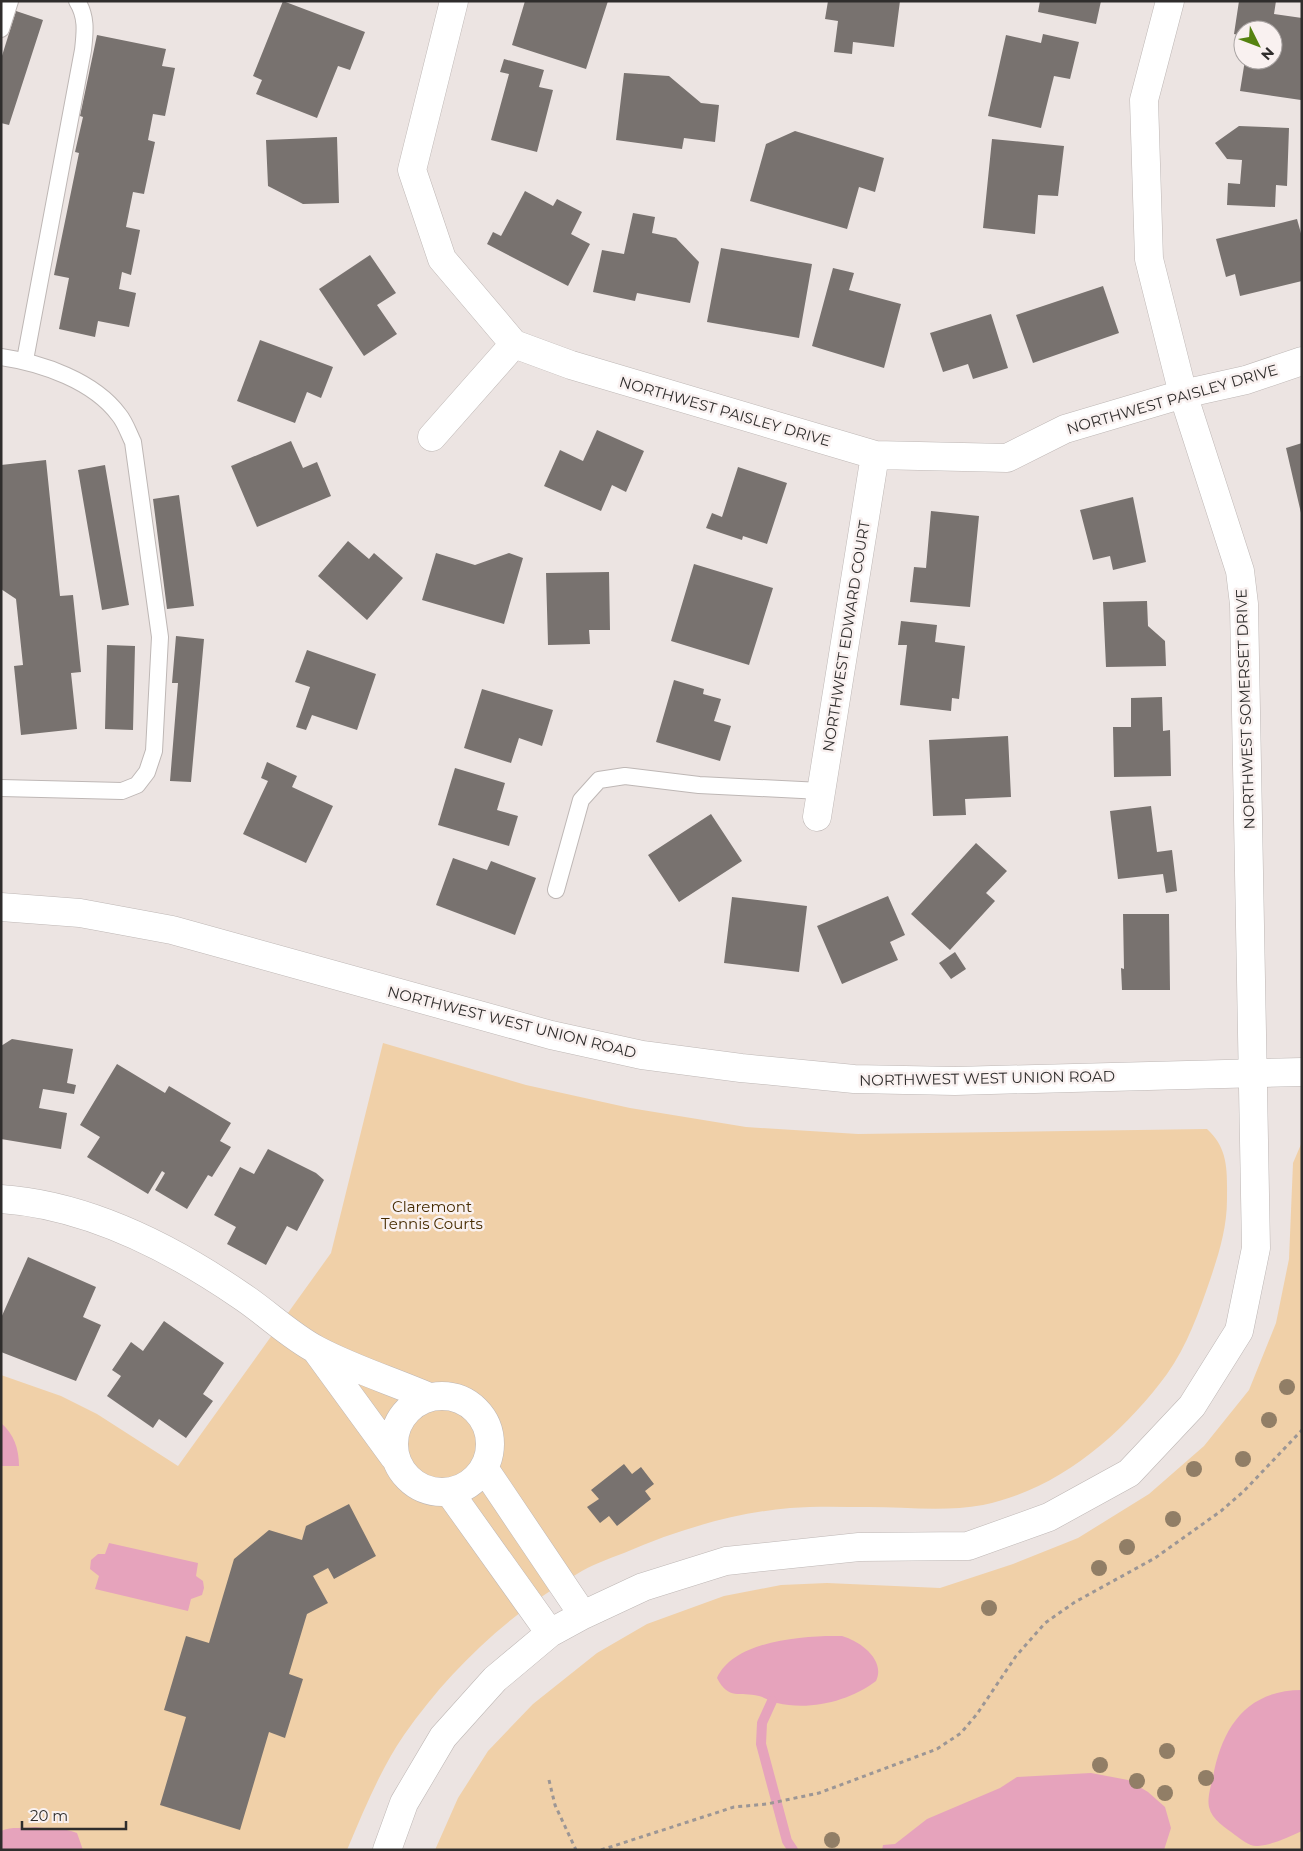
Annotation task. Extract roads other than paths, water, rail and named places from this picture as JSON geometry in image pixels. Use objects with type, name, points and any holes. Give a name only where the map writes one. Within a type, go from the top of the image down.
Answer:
[{"type":"street","name":"NORTHWEST PAISLEY DRIVE","points":[[454,1],[412,170],[442,259],[514,344],[572,365],[875,455],[1008,458],[1065,430],[1183,394],[1246,380],[1302,361]]},
{"type":"street","name":"NORTHWEST SOMERSET DRIVE","points":[[386,1850],[404,1803],[443,1737],[495,1679],[550,1633],[583,1615],[643,1587],[726,1561],[859,1547],[968,1546],[1049,1517],[1129,1473],[1192,1406],[1239,1331],[1256,1248],[1244,604],[1240,570],[1183,394],[1149,259],[1144,100],[1170,1]]},
{"type":"street","points":[[432,438],[514,344]]},
{"type":"street","name":"NORTHWEST EDWARD COURT","points":[[819,804],[875,455]]},
{"type":"street","name":"NORTHWEST WEST UNION ROAD","points":[[1,907],[80,913],[172,930],[551,1035],[642,1055],[854,1079],[955,1081],[1302,1072]]},
{"type":"street","points":[[1,1199],[46,1204],[84,1215],[162,1248],[233,1290],[316,1350],[429,1397]]},
{"type":"street","points":[[316,1350],[394,1457],[402,1474],[417,1487],[435,1492],[450,1493],[472,1483],[484,1468],[490,1450],[489,1431],[480,1414],[466,1402],[448,1396],[429,1397],[412,1405],[399,1420],[393,1438],[394,1457]]},
{"type":"street","points":[[484,1468],[583,1615]]},
{"type":"street","points":[[450,1493],[550,1633]]},
{"type":"lane","points":[[1,29],[10,1]]},
{"type":"lane","points":[[25,360],[83,50],[86,25],[82,10],[77,1]]},
{"type":"lane","points":[[1,357],[25,360],[80,383],[98,394],[120,415],[133,442],[159,623],[154,751],[147,772],[136,785],[122,791],[1,788]]},
{"type":"lane","points":[[556,890],[581,800],[599,780],[625,776],[699,785],[819,804]]},
{"type":"waterway","points":[[772,1701],[762,1723],[761,1744],[787,1841],[793,1850]]},
{"type":"park label","name":"Claremont Tennis Courts","points":[[432,1214]]}]
